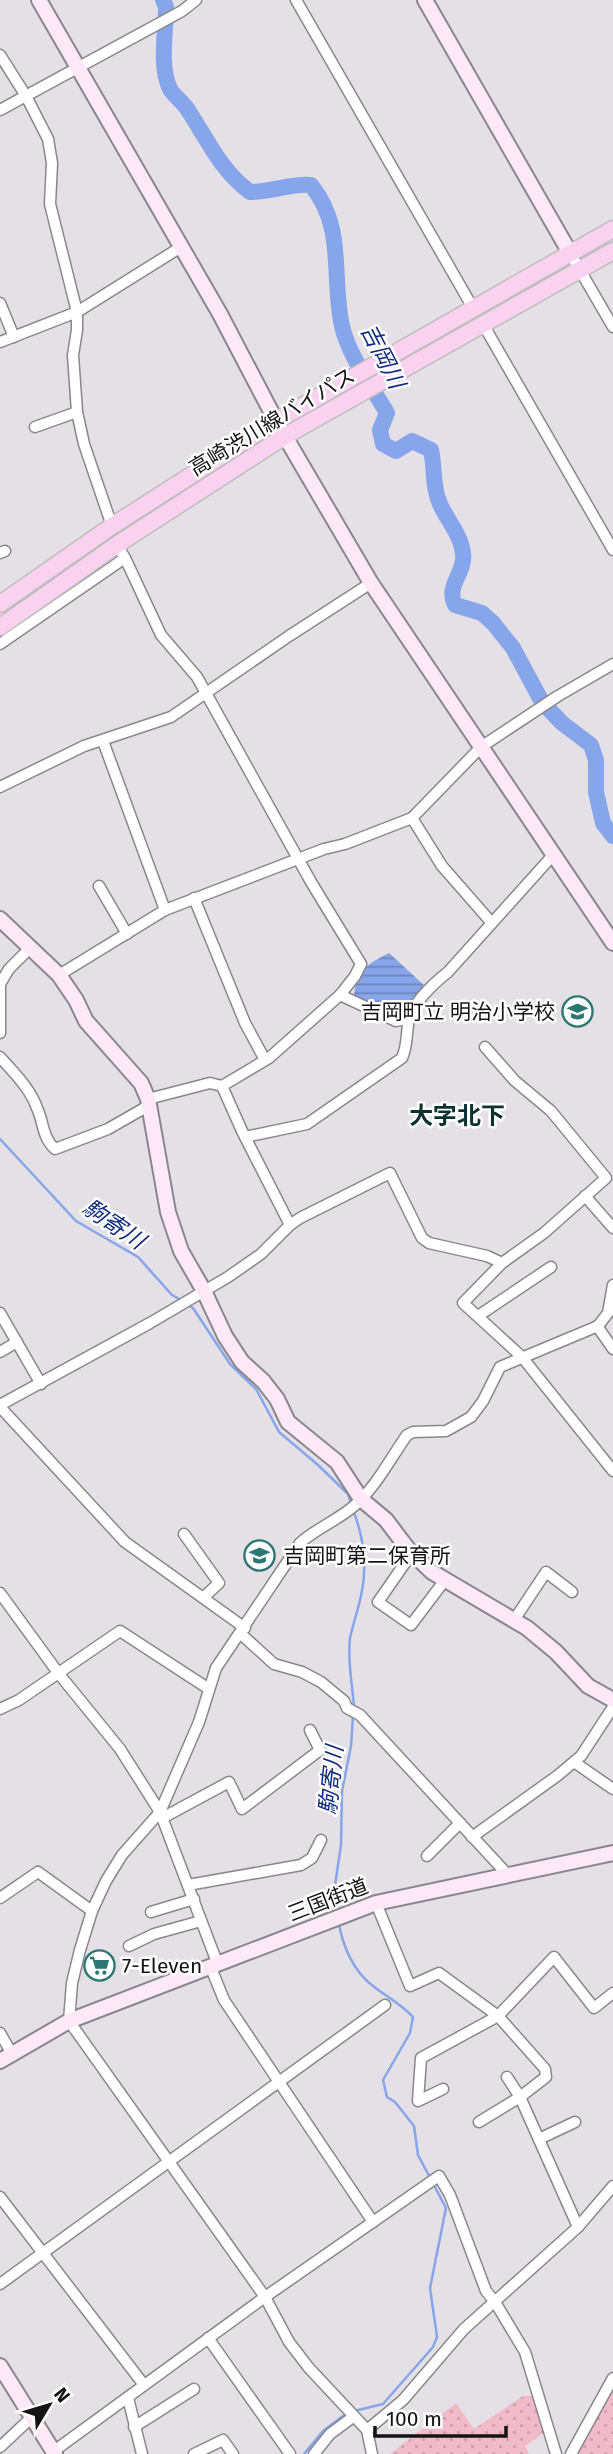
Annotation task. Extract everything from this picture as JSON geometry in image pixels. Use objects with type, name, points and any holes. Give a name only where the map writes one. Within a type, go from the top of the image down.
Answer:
[{"type":"main road","name":"高崎渋川線バイパス","points":[[1,601],[276,421],[613,229]]},
{"type":"main road","name":"高崎渋川線バイパス","points":[[0,627],[121,551],[285,436],[613,251]]},
{"type":"street","points":[[39,0],[220,314],[276,421],[371,583],[613,943]]},
{"type":"street","points":[[0,110],[182,11],[196,0]]},
{"type":"street","points":[[296,0],[473,308]]},
{"type":"street","points":[[425,0],[613,327]]},
{"type":"street","points":[[0,55],[26,96],[48,139],[52,163],[50,204],[77,312],[73,355],[77,412],[84,444],[113,526]]},
{"type":"street","points":[[0,342],[77,312],[181,247]]},
{"type":"street","points":[[0,303],[14,337]]},
{"type":"street","points":[[483,324],[613,550]]},
{"type":"street","points":[[35,428],[77,412]]},
{"type":"street","points":[[0,644],[121,551],[161,635],[197,677],[204,694],[298,859],[361,964],[340,995],[265,1060],[222,1086],[210,1083],[148,1103],[108,1129],[55,1149],[43,1134],[37,1105],[0,1057]]},
{"type":"street","points":[[0,788],[61,756],[171,717],[371,583]]},
{"type":"street","points":[[59,975],[165,910],[298,859],[345,845],[411,818],[481,747],[613,663]]},
{"type":"street","points":[[103,741],[165,910]]},
{"type":"street","points":[[411,818],[442,866],[491,922]]},
{"type":"street","points":[[245,1137],[307,1124],[402,1058],[406,1050],[410,1018],[429,987],[448,972],[554,854]]},
{"type":"street","points":[[99,886],[127,933]]},
{"type":"street","points":[[194,898],[245,1023],[265,1060]]},
{"type":"street","points":[[0,919],[59,975],[86,1021],[141,1083],[148,1103],[168,1212],[181,1251],[225,1336],[242,1362],[263,1381],[277,1399],[288,1422],[337,1462],[361,1499],[386,1520],[412,1553],[432,1572],[542,1639],[588,1686],[613,1700]]},
{"type":"street","points":[[0,1033],[0,985],[9,969],[30,948]]},
{"type":"street","points":[[340,995],[397,1021],[410,1018]]},
{"type":"street","points":[[485,1047],[515,1081],[551,1111],[606,1178],[544,1233],[502,1263],[463,1303],[522,1357],[613,1471]]},
{"type":"street","points":[[222,1086],[290,1225]]},
{"type":"street","points":[[502,1263],[487,1256],[429,1243],[422,1238],[390,1173],[290,1225],[261,1254],[204,1291],[0,1406],[67,1482],[125,1542],[204,1597],[243,1631],[274,1664],[302,1672],[321,1682],[344,1701],[509,1875]]},
{"type":"street","points":[[585,1196],[613,1228]]},
{"type":"street","points":[[478,1316],[551,1267]]},
{"type":"street","points":[[372,2454],[367,2430],[289,2342],[265,2297],[69,2021],[72,1983],[92,1911],[122,1855],[160,1812],[199,1722],[216,1668],[300,1543],[361,1499],[407,1436],[414,1432],[446,1431],[471,1418],[500,1367],[597,1326],[608,1313],[613,1285]]},
{"type":"street","points":[[0,1313],[41,1384]]},
{"type":"street","points":[[597,1326],[613,1349]]},
{"type":"street","points":[[0,1352],[17,1342]]},
{"type":"street","points":[[184,1534],[219,1583],[204,1597]]},
{"type":"street","points":[[412,1553],[378,1602],[411,1625],[445,1580]]},
{"type":"street","points":[[514,1620],[546,1572],[572,1591]]},
{"type":"street","points":[[0,1592],[59,1674],[120,1749],[160,1812],[194,1899],[224,2000],[373,2222]]},
{"type":"street","points":[[0,1709],[59,1674],[120,1631],[209,1689]]},
{"type":"street","points":[[472,1837],[581,1756],[613,1707]]},
{"type":"street","points":[[160,1812],[166,1816],[229,1782],[242,1809],[320,1750],[310,1730]]},
{"type":"street","points":[[574,1762],[613,1789]]},
{"type":"street","points":[[427,1856],[460,1823]]},
{"type":"street","points":[[188,1885],[301,1865],[312,1858],[321,1840]]},
{"type":"street","name":"三国街道","points":[[6,2058],[69,2021],[376,1903],[613,1853]]},
{"type":"street","points":[[0,1898],[38,1872],[92,1911]]},
{"type":"street","points":[[151,1912],[194,1899]]},
{"type":"street","points":[[376,1903],[410,1986],[439,1973],[498,2016],[545,2069],[546,2077],[480,2122]]},
{"type":"street","points":[[129,1946],[154,1934],[201,1921]]},
{"type":"street","points":[[443,2089],[418,2101],[421,2058],[498,2016],[554,1957],[594,2008],[613,1993]]},
{"type":"street","points":[[0,2284],[385,2005]]},
{"type":"street","points":[[0,2033],[6,2058]]},
{"type":"street","points":[[507,2077],[520,2097],[578,2227]]},
{"type":"street","points":[[539,2139],[575,2122]]},
{"type":"street","points":[[0,2366],[55,2453],[208,2338],[439,2176],[450,2195],[486,2291],[525,2352],[556,2454]]},
{"type":"street","points":[[367,2430],[403,2400],[464,2329],[578,2227],[613,2186]]},
{"type":"street","points":[[0,2197],[144,2385]]},
{"type":"street","points":[[208,2338],[290,2454]]},
{"type":"street","points":[[571,2454],[613,2378]]},
{"type":"street","points":[[134,2427],[194,2389]]},
{"type":"street","points":[[128,2398],[142,2454]]},
{"type":"street","points":[[0,2446],[32,2417]]},
{"type":"street","points":[[314,2454],[330,2434],[353,2417]]},
{"type":"street","points":[[194,2454],[223,2440],[233,2454]]},
{"type":"shaded area","points":[[613,2385],[613,2454],[574,2454]]},
{"type":"shaded area","points":[[523,2396],[536,2396],[546,2431],[525,2446],[529,2454],[390,2454],[456,2403],[474,2429]]},
{"type":"water","points":[[389,953],[425,986],[406,1017],[396,1019],[354,999],[359,975],[374,961]]},
{"type":"waterway","name":"吉岡川","points":[[163,0],[166,7],[164,60],[170,89],[188,110],[223,164],[250,192],[311,185],[322,201],[333,236],[339,308],[345,337],[387,413],[380,430],[383,444],[396,451],[412,441],[431,450],[437,497],[460,540],[463,553],[462,567],[452,591],[455,605],[482,613],[493,623],[513,648],[542,702],[562,723],[591,745],[596,760],[596,792],[603,823],[613,836]]},
{"type":"waterway","name":"駒寄川","points":[[0,1139],[76,1221],[138,1257],[172,1295],[181,1300]]},
{"type":"waterway","name":"駒寄川","points":[[186,1304],[193,1308],[230,1364],[256,1389],[279,1432],[348,1494],[351,1503]]},
{"type":"waterway","name":"駒寄川","points":[[353,1510],[360,1531],[364,1563],[363,1585],[349,1647],[354,1709]]},
{"type":"waterway","name":"駒寄川","points":[[337,1914],[334,1892],[341,1845],[342,1791],[351,1746],[353,1716]]},
{"type":"waterway","name":"駒寄川","points":[[339,1924],[343,1941],[360,1974],[413,2017],[410,2033],[383,2080],[387,2097],[395,2102],[414,2126],[418,2155],[446,2208],[430,2288],[437,2337],[433,2347],[383,2404],[354,2411]]},
{"type":"waterway","name":"駒寄川","points":[[304,2454],[323,2431],[347,2413]]},
{"type":"place","name":"吉岡町立 明治小学校","points":[[578,1012]]},
{"type":"place","name":"吉岡町第二保育所","points":[[260,1556]]},
{"type":"place","name":"7-Eleven","points":[[99,1966]]},
{"type":"district","name":"大字北下","points":[[457,1116]]}]
